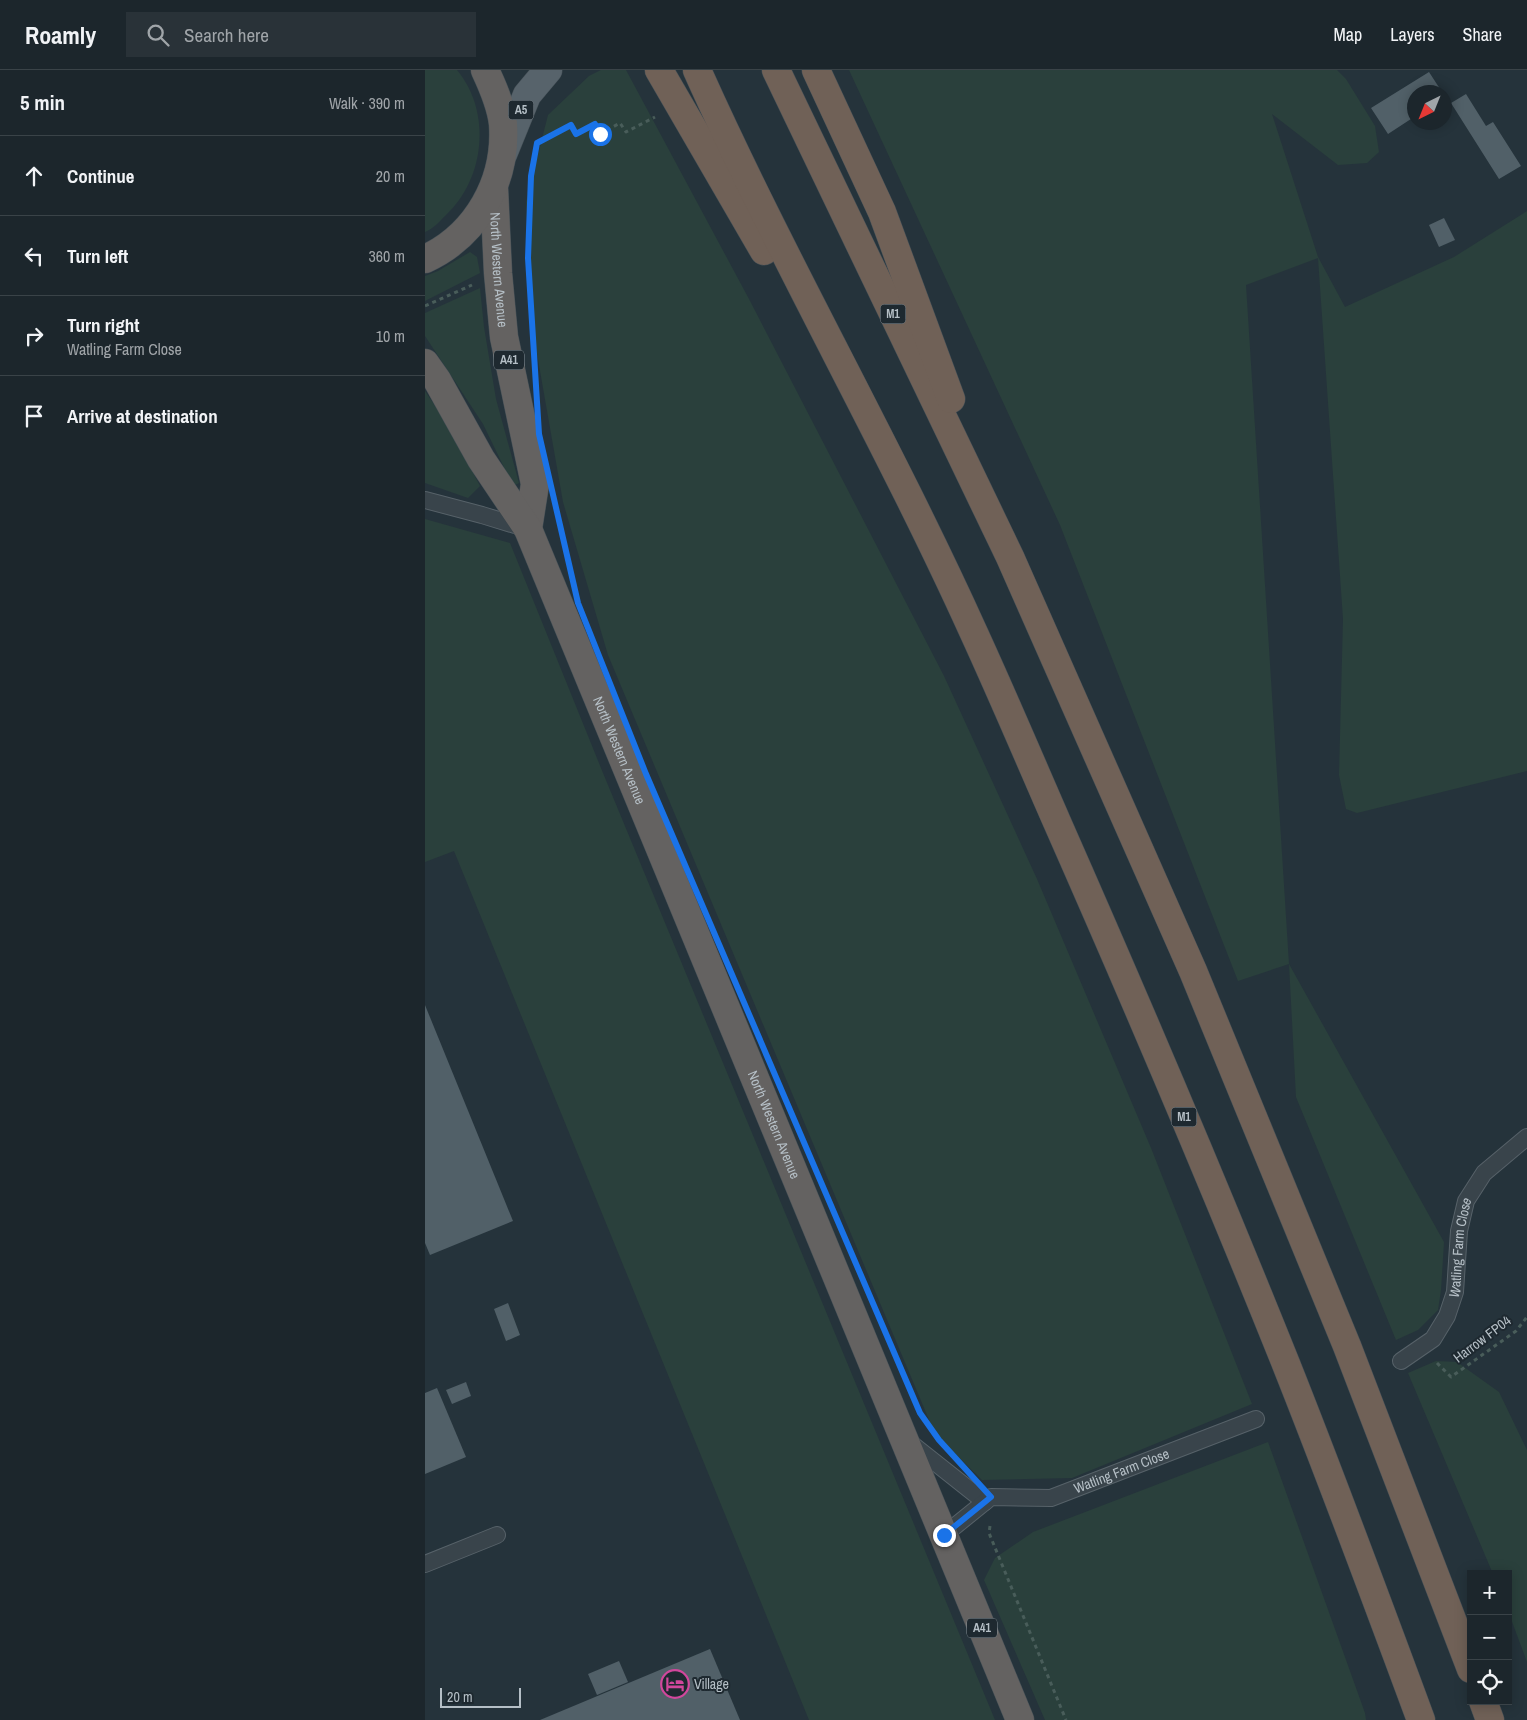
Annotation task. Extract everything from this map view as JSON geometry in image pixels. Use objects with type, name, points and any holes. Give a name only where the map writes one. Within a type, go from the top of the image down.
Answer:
[{"type":"highway","points":[[425,258],[437,253],[457,239],[477,218],[494,188],[503,155],[503,124],[496,92],[485,70]]},
{"type":"highway","name":"M1","points":[[659,70],[922,525]]},
{"type":"highway","name":"M1","points":[[697,70],[736,156],[922,525],[976,638],[1060,828],[1222,1208],[1290,1374],[1421,1720]]},
{"type":"highway","name":"M1","points":[[775,70],[1010,557],[1193,971],[1347,1346],[1468,1660]]},
{"type":"highway","name":"M1","points":[[816,70],[883,212],[1010,557]]},
{"type":"highway","name":"North Western Avenue","points":[[494,188],[498,273],[504,338],[535,484],[528,529]]},
{"type":"highway","name":"North Western Avenue","points":[[425,363],[437,380],[481,459],[528,529],[1020,1720]]},
{"type":"highway","points":[[1484,1705],[1490,1720]]},
{"type":"main road","name":"A5","points":[[503,155],[527,95],[548,70]]},
{"type":"lane","points":[[425,500],[528,529]]},
{"type":"lane","name":"Watling Farm Close","points":[[1401,1362],[1433,1339],[1447,1316],[1455,1292],[1459,1231],[1465,1200],[1484,1173],[1527,1137]]},
{"type":"lane","name":"Watling Farm Close","points":[[988,1499],[1051,1498],[1256,1419]]},
{"type":"lane","points":[[904,1438],[988,1499],[944,1535]]},
{"type":"lane","points":[[425,1564],[497,1535]]},
{"type":"path","points":[[539,134],[537,143],[571,125],[576,134],[595,124],[600,134],[620,123],[626,132],[652,118]]},
{"type":"path","points":[[531,307],[528,258],[531,176],[535,151]]},
{"type":"path","points":[[425,306],[479,282]]},
{"type":"path","points":[[558,519],[563,538]]},
{"type":"path","name":"Harrow FP04","points":[[1432,1358],[1451,1377],[1516,1331],[1527,1316]]},
{"type":"path","points":[[988,1499],[989,1533],[1066,1720]]},
{"type":"green space","points":[[425,70],[457,70],[468,87],[476,105],[479,145],[476,164],[469,183],[459,200],[439,222],[425,232]]},
{"type":"green space","points":[[601,70],[626,70],[749,299],[944,676],[1037,879],[1151,1148],[1252,1404],[1072,1478],[982,1480],[935,1434],[608,655],[563,502],[536,348],[526,202],[548,115],[589,76]]},
{"type":"green space","points":[[849,70],[1337,70],[1346,79],[1375,126],[1379,152],[1367,163],[1338,165],[1272,114],[1318,257],[1345,307],[1454,257],[1527,211],[1527,771],[1357,813],[1346,809],[1339,775],[1343,619],[1318,258],[1246,285],[1289,964],[1238,981],[1060,525]]},
{"type":"green space","points":[[470,252],[477,257],[480,273],[425,301],[425,276],[438,271]]},
{"type":"green space","points":[[480,288],[484,327],[496,399],[519,483],[513,486],[483,424],[425,336],[425,313]]},
{"type":"green space","points":[[425,391],[448,425],[480,486],[468,498],[425,483]]},
{"type":"green space","points":[[425,519],[510,543],[603,773],[995,1720],[809,1720],[454,851],[425,862]]},
{"type":"green space","points":[[1289,964],[1444,1242],[1438,1310],[1418,1330],[1396,1340],[1296,1097]]},
{"type":"green space","points":[[1436,1361],[1457,1362],[1499,1392],[1527,1450],[1527,1662],[1512,1622],[1512,1570],[1491,1570],[1408,1373]]},
{"type":"green space","points":[[1268,1442],[1366,1720],[1045,1720],[984,1580],[995,1558],[1033,1532]]},
{"type":"building","points":[[1429,72],[1437,85],[1408,85]]},
{"type":"building","points":[[1407,86],[1407,122],[1388,134],[1371,108]]},
{"type":"building","points":[[1466,94],[1486,126],[1493,122],[1521,166],[1499,179],[1452,102]]},
{"type":"building","points":[[1444,218],[1455,240],[1439,247],[1429,225]]},
{"type":"building","points":[[425,1005],[513,1221],[430,1255],[425,1243]]},
{"type":"building","points":[[508,1303],[520,1335],[506,1341],[494,1309]]},
{"type":"building","points":[[466,1382],[471,1396],[452,1404],[446,1390]]},
{"type":"building","points":[[437,1388],[466,1457],[425,1474],[425,1393]]},
{"type":"building","name":"Village","points":[[710,1649],[740,1720],[540,1720]]},
{"type":"building","points":[[619,1661],[628,1682],[597,1695],[588,1674]]},
{"type":"place","name":"Village","points":[[675,1684]]},
{"type":"route","points":[[600,134],[595,124],[576,134],[571,125],[537,143],[531,176],[528,258],[539,434],[578,603],[646,774],[920,1413],[939,1440],[991,1497],[944,1535]]}]
